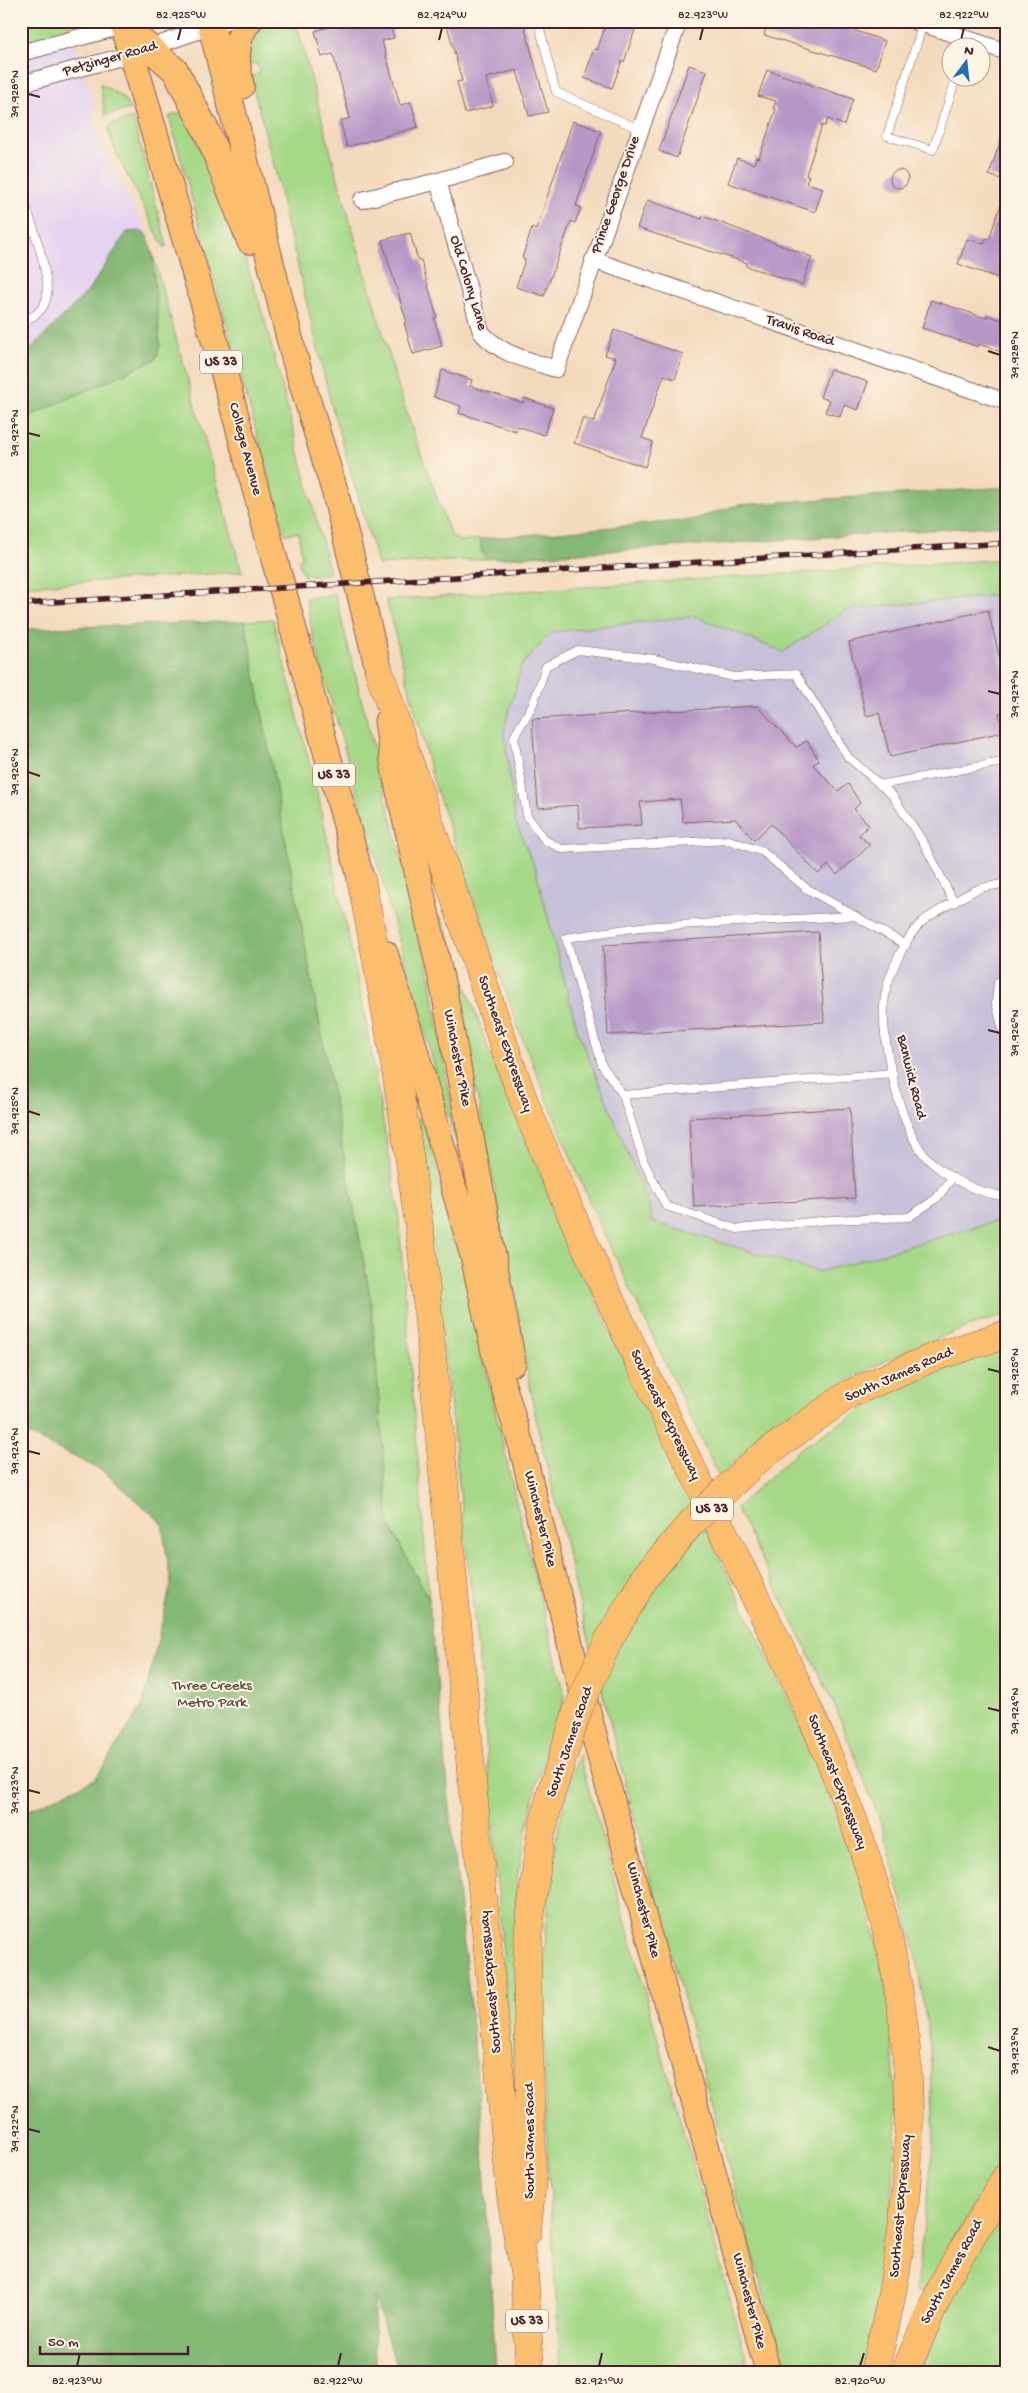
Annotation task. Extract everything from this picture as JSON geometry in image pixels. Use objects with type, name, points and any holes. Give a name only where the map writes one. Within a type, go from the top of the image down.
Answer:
[{"type":"highway","points":[[249,21],[238,44],[236,63],[261,164],[260,222]]},
{"type":"highway","name":"College Avenue","points":[[128,23],[141,51],[232,401],[361,879]]},
{"type":"highway","name":"US 33","points":[[212,23],[294,356],[335,492],[379,671]]},
{"type":"highway","points":[[141,51],[175,70],[209,136],[294,356]]},
{"type":"highway","name":"Southeast Expressway","points":[[379,671],[523,1100],[577,1228],[640,1364],[810,1712],[836,1774],[870,1867],[891,1951],[902,2012],[909,2097],[908,2163],[902,2230],[891,2298],[874,2372]]},
{"type":"highway","name":"Southeast Expressway","points":[[361,879],[384,996],[410,1157],[422,1249],[510,2186],[524,2272],[530,2372]]},
{"type":"highway","name":"South James Road","points":[[524,2272],[532,2179],[529,1928],[540,1839],[551,1794],[578,1709],[608,1641],[646,1576],[692,1521],[757,1460],[849,1394],[931,1358],[1007,1334]]},
{"type":"highway","name":"South James Road","points":[[905,2372],[945,2280],[1007,2176]]},
{"type":"main road","name":"Winchester Pike","points":[[379,671],[395,774],[444,991],[512,1357],[522,1448]]},
{"type":"main road","name":"Winchester Pike","points":[[361,879],[412,1038],[473,1256],[496,1361],[522,1448],[578,1676],[768,2372]]},
{"type":"street","name":"Prince George Drive","points":[[556,369],[678,21]]},
{"type":"street","name":"Petzinger Road","points":[[21,54],[128,23]]},
{"type":"street","name":"Petzinger Road","points":[[21,84],[141,51],[212,23]]},
{"type":"street","points":[[919,23],[955,38]]},
{"type":"street","points":[[990,48],[1007,52]]},
{"type":"street","points":[[362,200],[438,182],[505,162]]},
{"type":"street","name":"Old Colony Lane","points":[[438,182],[481,332],[492,345],[556,369]]},
{"type":"street","name":"Travis Road","points":[[594,260],[1007,402]]},
{"type":"lane","points":[[538,21],[556,92],[639,129]]},
{"type":"lane","points":[[919,23],[887,136],[933,150],[953,88]]},
{"type":"lane","points":[[21,194],[24,210],[44,268],[47,298],[40,313],[21,321]]},
{"type":"lane","points":[[906,944],[806,888],[763,852],[730,840],[562,849],[545,840],[527,816],[514,736],[533,704],[546,666],[578,650],[654,659],[734,677],[796,674],[848,757],[892,795],[925,845],[954,903]]},
{"type":"lane","points":[[880,785],[1007,762]]},
{"type":"lane","name":"Banwick Road","points":[[1007,883],[980,889],[922,922],[899,954],[885,995],[885,1038],[903,1115],[920,1150],[952,1178],[993,1196],[1007,1196]]},
{"type":"lane","points":[[854,916],[640,927],[566,938],[602,1065],[623,1095],[644,1162],[666,1206],[738,1230],[831,1220],[909,1217],[937,1198],[952,1178]]},
{"type":"lane","points":[[1007,979],[998,982],[996,1003],[1007,1045]]},
{"type":"lane","points":[[623,1095],[893,1073]]},
{"type":"shaded area","points":[[70,29],[93,99],[96,127],[106,155],[147,234],[139,231],[127,233],[89,290],[21,359],[21,44]]},
{"type":"shaded area","points":[[1007,594],[1007,1218],[819,1272],[652,1222],[646,1200],[577,1029],[536,871],[515,820],[504,729],[522,665],[551,632],[696,616],[783,652],[846,610]]},
{"type":"green space","points":[[21,21],[68,21],[70,29],[21,44]]},
{"type":"green space","points":[[259,21],[296,21],[337,176],[404,406],[450,534],[459,541],[481,539],[481,551],[487,559],[378,565],[331,404],[292,241],[287,229],[277,177],[250,76],[260,73],[257,63],[246,66],[251,34]]},
{"type":"green space","points":[[100,83],[122,97],[131,109],[105,115]]},
{"type":"green space","points":[[185,112],[244,255],[265,321],[330,573],[304,576],[298,561],[302,556],[298,532],[285,535],[169,116]]},
{"type":"green space","points":[[133,118],[167,246],[164,247],[118,157],[108,130],[111,124]]},
{"type":"green space","points":[[139,231],[147,234],[152,252],[160,345],[156,359],[21,420],[21,359],[89,290],[127,232]]},
{"type":"green space","points":[[152,252],[242,572],[21,586],[21,420],[156,359],[160,345]]},
{"type":"green space","points":[[1007,487],[1007,525],[487,559],[481,551],[481,539],[691,520],[738,505]]},
{"type":"green space","points":[[1007,559],[1007,594],[847,610],[783,652],[695,616],[552,632],[522,665],[504,729],[515,820],[536,871],[577,1029],[647,1200],[652,1222],[819,1272],[1007,1218],[1007,1314],[929,1342],[853,1378],[782,1422],[749,1448],[719,1477],[588,1199],[518,1028],[433,780],[386,600]]},
{"type":"green space","points":[[335,594],[428,965],[462,1164],[313,637],[306,598]]},
{"type":"green space","points":[[273,619],[319,800],[364,1010],[398,1209],[429,1600],[389,1524],[371,1301],[245,621]]},
{"type":"green space","name":"Three Creeks Metro Park","points":[[245,621],[371,1301],[389,1524],[429,1600],[481,2114],[496,2372],[398,2372],[374,2296],[375,2372],[21,2372],[21,1814],[96,1778],[143,1704],[171,1584],[162,1523],[103,1471],[21,1431],[21,629]]},
{"type":"green space","points":[[442,917],[490,1054],[556,1211],[615,1342],[823,1772],[866,1895],[890,2005],[897,2124],[890,2221],[871,2342],[862,2372],[785,2372],[647,1867],[577,1593],[536,1420],[479,1104],[436,919]]},
{"type":"green space","points":[[418,1118],[423,1118],[461,1261],[515,1497],[565,1696],[536,1786],[517,1878],[514,1978],[521,2096],[514,2096],[481,1679]]},
{"type":"green space","points":[[1007,1345],[1007,2151],[975,2204],[928,2293],[916,2290],[934,2141],[930,2047],[916,1954],[880,1820],[834,1704],[736,1508],[801,1448],[893,1390]]},
{"type":"green space","points":[[579,1754],[750,2372],[561,2372],[546,2122],[544,1965],[553,1859],[559,1824]]},
{"type":"green space","points":[[1007,2200],[1007,2372],[919,2372],[961,2275]]},
{"type":"building","points":[[350,21],[389,21],[394,38],[382,41],[400,105],[411,102],[418,127],[347,147],[340,121],[350,118],[333,54],[322,57],[315,31]]},
{"type":"building","points":[[446,21],[523,21],[548,112],[529,116],[517,70],[486,78],[493,106],[465,113],[457,82],[462,81]]},
{"type":"building","points":[[607,21],[638,21],[624,62],[622,61],[612,88],[584,78],[594,49],[597,50]]},
{"type":"building","points":[[768,21],[827,21],[885,41],[876,69],[764,35]]},
{"type":"building","points":[[689,65],[707,71],[677,158],[659,151]]},
{"type":"building","points":[[767,70],[853,99],[844,125],[828,119],[825,126],[822,125],[806,175],[809,176],[806,183],[823,188],[815,212],[728,183],[737,158],[754,164],[756,157],[759,158],[776,109],[773,108],[776,101],[758,96]]},
{"type":"building","points":[[573,121],[601,131],[576,206],[581,207],[575,223],[571,221],[544,296],[516,287],[525,260],[522,258],[532,228],[536,230]]},
{"type":"building","points":[[1004,130],[1007,130],[1007,181],[989,175]]},
{"type":"building","points":[[899,170],[905,173],[908,179],[905,185],[899,188],[893,185],[890,179],[893,173]]},
{"type":"building","points":[[1004,195],[1007,196],[1007,281],[958,264],[967,239],[984,244],[986,238],[989,239]]},
{"type":"building","points":[[647,200],[702,219],[703,216],[812,257],[802,285],[746,266],[747,263],[637,228]]},
{"type":"building","points":[[410,233],[418,260],[421,260],[437,318],[434,318],[442,346],[413,354],[404,323],[407,323],[382,240]]},
{"type":"building","points":[[931,300],[986,318],[987,315],[1007,322],[1007,354],[979,344],[978,347],[922,328]]},
{"type":"building","points":[[614,330],[683,354],[675,379],[664,375],[642,438],[653,442],[645,467],[574,443],[583,418],[594,422],[616,358],[605,355]]},
{"type":"building","points":[[830,369],[868,382],[858,410],[844,405],[840,417],[825,412],[830,400],[820,397]]},
{"type":"building","points":[[442,370],[472,380],[470,386],[523,403],[524,398],[553,408],[544,435],[517,426],[516,431],[459,413],[461,406],[434,397]]},
{"type":"building","points":[[988,610],[1007,689],[1007,712],[999,713],[1003,732],[890,757],[879,713],[866,716],[849,642]]},
{"type":"building","points":[[757,706],[796,747],[807,741],[819,760],[813,765],[838,791],[848,784],[860,803],[854,809],[869,825],[859,835],[870,845],[837,875],[828,865],[818,874],[771,824],[754,840],[735,819],[683,822],[680,799],[640,802],[642,825],[579,828],[578,805],[538,808],[532,719]]},
{"type":"building","points":[[818,932],[824,1022],[608,1035],[603,945]]},
{"type":"building","points":[[850,1108],[855,1198],[694,1207],[689,1118]]},
{"type":"railway","points":[[21,604],[1007,543]]}]
